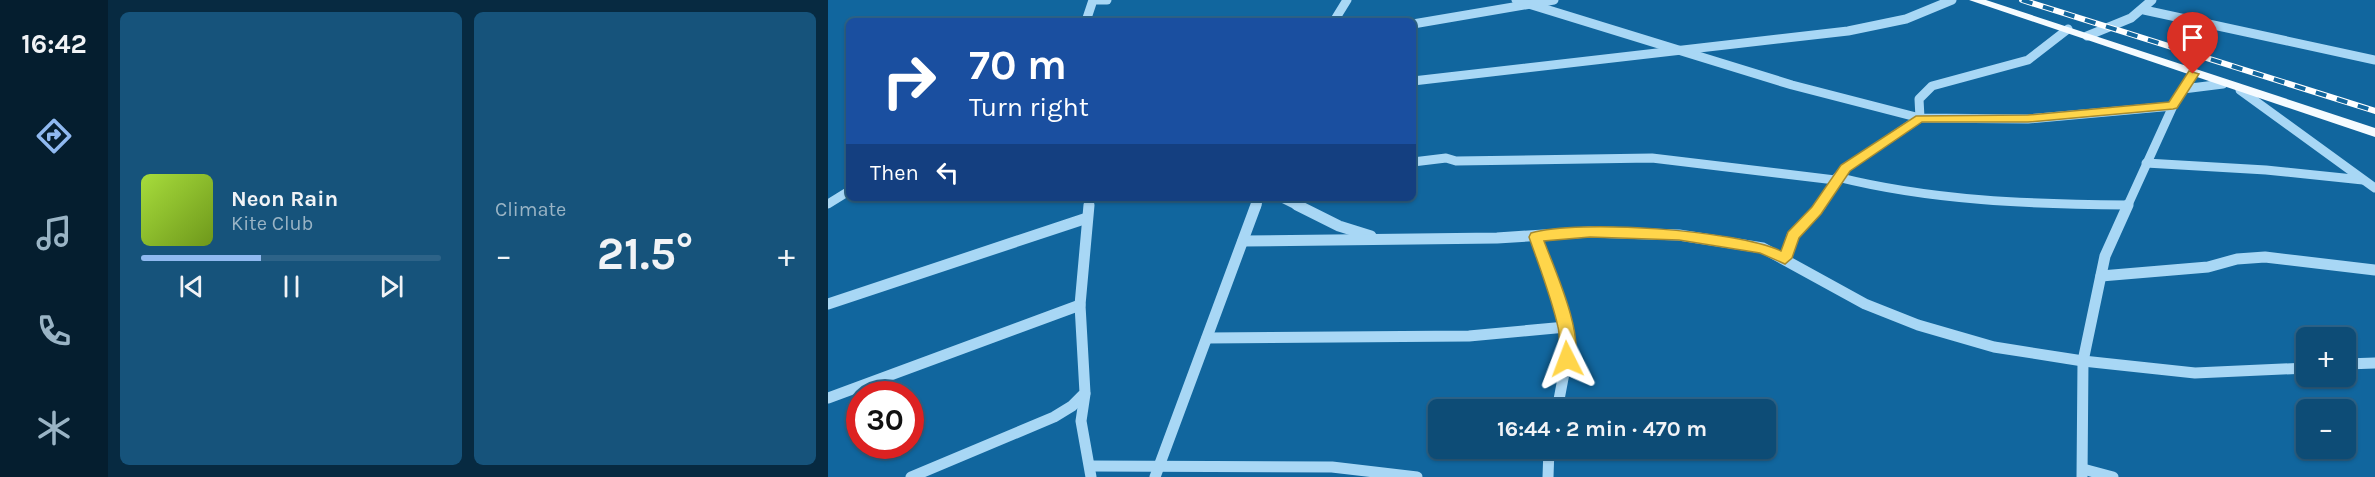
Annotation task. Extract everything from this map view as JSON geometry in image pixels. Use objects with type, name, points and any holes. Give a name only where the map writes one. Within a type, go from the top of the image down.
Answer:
[{"type":"main road","points":[[1976,0],[2068,29],[2240,90],[2375,133]]},
{"type":"street","points":[[1087,18],[1095,0],[1107,0]]},
{"type":"street","points":[[1336,18],[1347,0]]},
{"type":"street","points":[[1516,0],[1792,85],[1920,118],[2028,119],[2173,106]]},
{"type":"street","points":[[1416,24],[1554,0]]},
{"type":"street","points":[[1416,81],[1835,32],[1916,17],[1935,11],[1952,0]]},
{"type":"street","points":[[2087,36],[2104,26],[2129,20],[2144,10],[2152,0]]},
{"type":"street","points":[[2144,10],[2375,60]]},
{"type":"street","points":[[1920,118],[1919,99],[1932,86],[2028,60],[2068,29]]},
{"type":"street","points":[[2113,477],[2083,473],[2083,361],[2105,256],[2173,106],[2193,74]]},
{"type":"street","points":[[2183,89],[2223,84]]},
{"type":"street","points":[[2240,90],[2375,188]]},
{"type":"street","points":[[1785,258],[1792,236],[1816,211],[1836,178],[1860,157],[1920,118]]},
{"type":"street","points":[[1416,162],[1446,158],[1456,161],[1652,158],[1694,160],[1836,178],[1885,189],[1973,201],[2127,205]]},
{"type":"street","points":[[2146,163],[2363,180]]},
{"type":"street","points":[[828,204],[846,193]]},
{"type":"street","points":[[1090,201],[1080,305],[1085,393],[1081,421],[1090,472],[1322,467],[1417,477]]},
{"type":"street","points":[[1157,472],[1258,201]]},
{"type":"street","points":[[1288,201],[1339,226],[1379,239]]},
{"type":"street","points":[[828,304],[1087,218]]},
{"type":"street","points":[[1243,241],[1536,237],[1590,232],[1679,235],[1763,248],[1785,258],[1848,295],[1918,326],[1980,344],[2083,361],[2195,373],[2296,368]]},
{"type":"street","points":[[1536,237],[1566,327],[1569,347],[1559,399]]},
{"type":"street","points":[[2101,276],[2208,267],[2237,259],[2265,257],[2289,258],[2375,270]]},
{"type":"street","points":[[828,398],[1080,305]]},
{"type":"street","points":[[1207,339],[1469,336],[1535,332],[1566,327]]},
{"type":"street","points":[[2356,364],[2375,363]]},
{"type":"street","points":[[911,477],[1054,417],[1072,406],[1085,393]]},
{"type":"street","points":[[1548,477],[1549,459]]},
{"type":"railway","points":[[2022,0],[2375,111]]},
{"type":"route","points":[[1567,359],[1569,347],[1566,327],[1536,237],[1590,232],[1679,235],[1763,248],[1785,258],[1792,236],[1816,211],[1835,180],[1846,168],[1920,118],[2028,119],[2173,106],[2193,74]]}]
